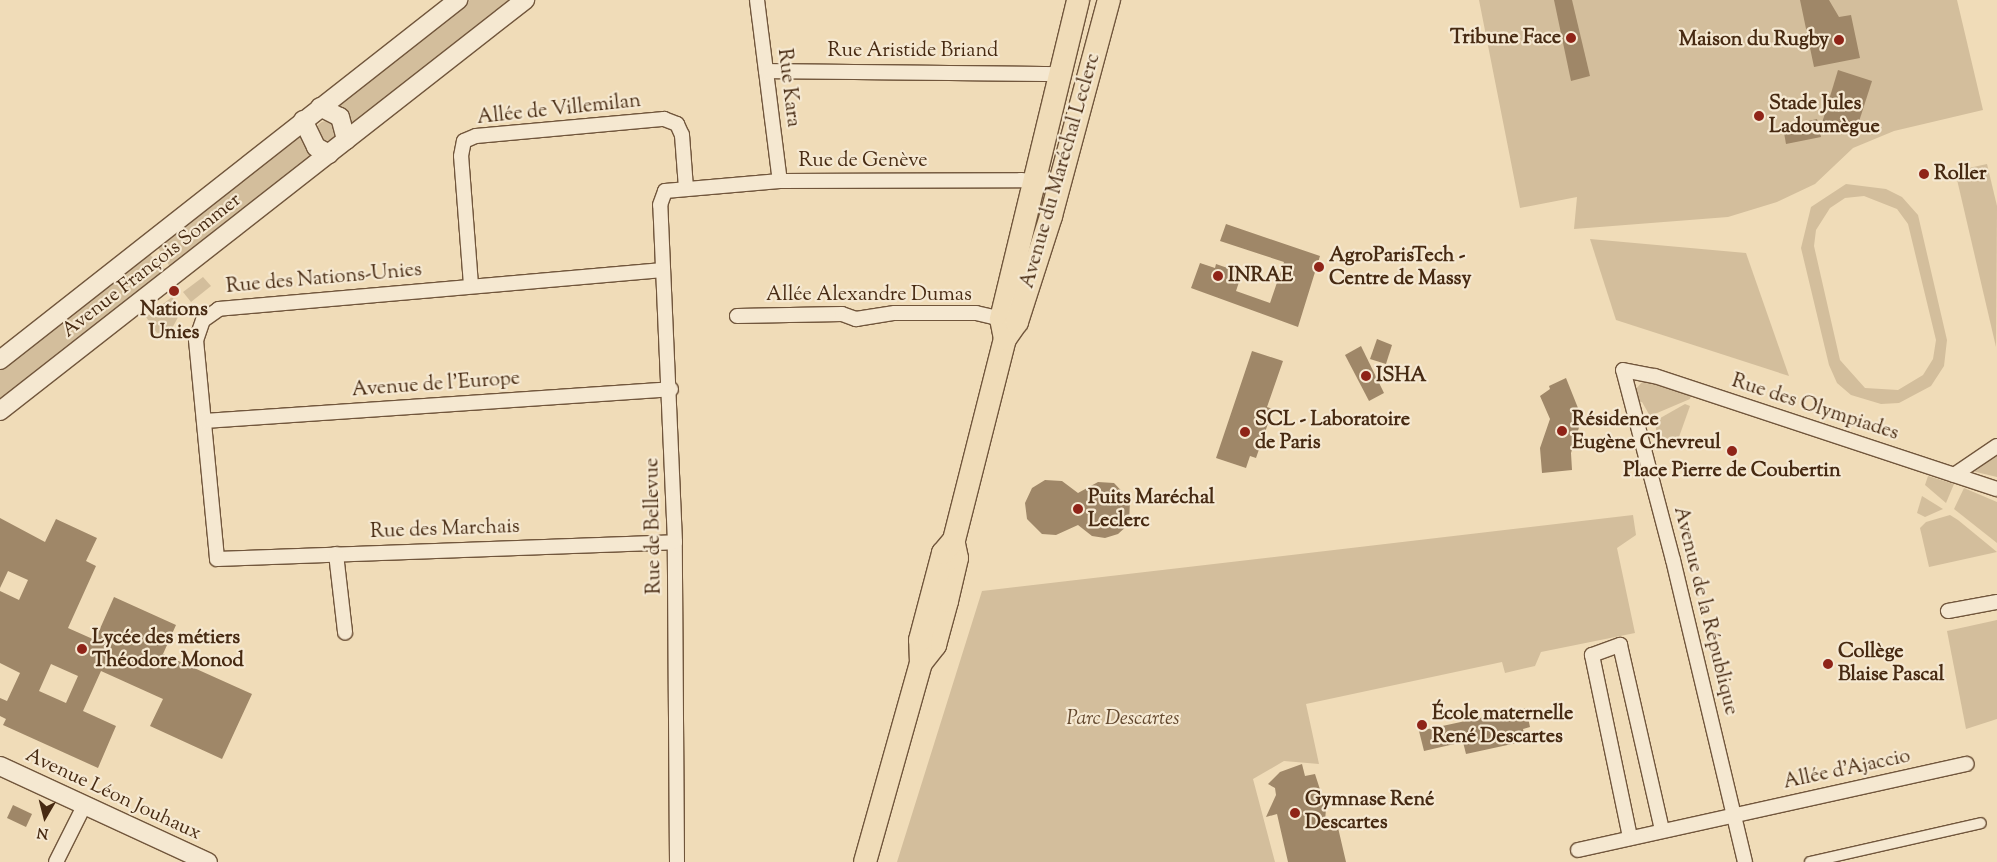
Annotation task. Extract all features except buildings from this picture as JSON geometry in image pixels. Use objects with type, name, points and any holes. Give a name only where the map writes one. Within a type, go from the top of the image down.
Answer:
[{"type":"main road","name":"Avenue du Maréchal Leclerc","points":[[865,862],[921,663],[935,645],[947,601],[957,558],[954,540],[1003,329],[1033,181],[1078,0]]},
{"type":"main road","name":"Avenue du Maréchal Leclerc","points":[[1003,329],[1016,322],[1060,185],[1109,0]]},
{"type":"street","points":[[458,0],[303,120],[316,147],[329,154],[525,0]]},
{"type":"street","name":"Rue Kara","points":[[757,0],[780,181]]},
{"type":"street","name":"Rue Aristide Briand","points":[[766,72],[1060,74]]},
{"type":"street","points":[[320,107],[340,117],[346,140]]},
{"type":"street","name":"Avenue François Sommer","points":[[0,360],[303,120]]},
{"type":"street","name":"Allée de Villemilan","points":[[471,285],[461,156],[464,141],[476,136],[664,120],[677,124],[682,135],[686,188]]},
{"type":"street","name":"Avenue François Sommer","points":[[0,411],[329,154]]},
{"type":"street","name":"Rue de Genève","points":[[665,191],[780,181],[1033,181],[1060,185]]},
{"type":"street","name":"Rue de Bellevue","points":[[665,191],[660,205],[671,389],[675,542],[677,862]]},
{"type":"street","name":"Rue des Nations-Unies","points":[[217,559],[197,329],[219,309],[471,285],[663,270]]},
{"type":"street","name":"Allée Alexandre Dumas","points":[[737,316],[842,314],[856,319],[895,313],[976,313],[1003,329]]},
{"type":"street","name":"Rue des Olympiades","points":[[1623,370],[1655,376],[1996,489]]},
{"type":"street","name":"Avenue de la République","points":[[1623,370],[1735,814],[1745,862]]},
{"type":"street","name":"Avenue de l'Europe","points":[[204,421],[671,389]]},
{"type":"street","points":[[1954,475],[1997,446]]},
{"type":"street","name":"Rue des Marchais","points":[[217,559],[675,542]]},
{"type":"street","points":[[336,554],[345,632]]},
{"type":"street","points":[[1948,611],[1997,602]]},
{"type":"street","points":[[1630,837],[1592,655],[1620,645],[1662,830]]},
{"type":"street","name":"Allée d'Ajaccio","points":[[1578,850],[1967,764]]},
{"type":"street","name":"Avenue Léon Jouhaux","points":[[0,766],[208,862]]},
{"type":"street","points":[[56,862],[85,804]]},
{"type":"street","points":[[1810,862],[1981,823]]},
{"type":"green space","points":[[470,0],[516,0],[352,126],[346,114],[335,106]]},
{"type":"green space","name":"Stade Jules Ladoumègue","points":[[1479,0],[1957,0],[1983,110],[1894,131],[1853,148],[1815,184],[1777,202],[1728,217],[1574,229],[1577,197],[1520,208]]},
{"type":"green space","points":[[326,121],[333,124],[336,131],[333,138],[326,141],[319,138],[316,131],[319,124]]},
{"type":"green space","points":[[301,134],[305,144],[315,154],[170,267],[157,246]]},
{"type":"green space","points":[[1987,164],[1997,206],[1996,347],[1955,171]]},
{"type":"green space","points":[[1846,184],[1886,189],[1902,197],[1918,215],[1947,340],[1944,366],[1931,386],[1899,403],[1881,404],[1851,395],[1837,383],[1829,365],[1801,248],[1811,207]],"holes":[[[1864,196],[1897,209],[1908,224],[1936,340],[1933,359],[1923,375],[1898,390],[1865,388],[1840,360],[1814,246],[1816,230],[1830,208],[1845,198]]]},
{"type":"green space","points":[[1590,239],[1746,253],[1789,376],[1616,320]]},
{"type":"green space","points":[[148,253],[166,270],[0,405],[0,370]]},
{"type":"green space","points":[[203,277],[211,286],[191,302],[183,292]]},
{"type":"green space","points":[[172,297],[182,310],[170,332],[157,333],[146,317]]},
{"type":"green space","points":[[1643,381],[1691,395],[1690,399],[1650,416],[1642,402],[1636,403],[1634,391]]},
{"type":"green space","points":[[1685,404],[1690,406],[1679,437],[1658,444],[1655,421]]},
{"type":"green space","points":[[1997,451],[1997,477],[1972,471]]},
{"type":"green space","points":[[1928,476],[1954,484],[1946,503],[1925,485]]},
{"type":"green space","points":[[1964,488],[1997,502],[1997,543],[1954,509]]},
{"type":"green space","points":[[1922,496],[1943,509],[1925,517],[1917,513]]},
{"type":"green space","name":"Parc Descartes","points":[[1633,515],[1636,535],[1617,548],[1635,633],[1541,652],[1535,666],[1505,673],[1502,662],[1306,704],[1319,764],[1284,761],[1253,779],[1275,862],[897,862],[982,591]]},
{"type":"green space","points":[[1950,515],[1997,552],[1929,567],[1920,528],[1926,522]]},
{"type":"green space","points":[[1997,620],[1997,719],[1966,729],[1947,631]]},
{"type":"place","name":"Tribune Face","points":[[1571,38]]},
{"type":"place","name":"Maison du Rugby","points":[[1839,40]]},
{"type":"place","name":"Stade Jules Ladoumègue","points":[[1759,116]]},
{"type":"place","name":"Roller","points":[[1924,174]]},
{"type":"place","name":"AgroParisTech - Centre de Massy","points":[[1319,267]]},
{"type":"place","name":"INRAE","points":[[1218,276]]},
{"type":"place","name":"Nations Unies","points":[[174,291]]},
{"type":"place","name":"ISHA","points":[[1366,376]]},
{"type":"place","name":"Résidence Eugène Chevreul","points":[[1562,431]]},
{"type":"place","name":"SCL - Laboratoire de Paris","points":[[1245,432]]},
{"type":"place","name":"Place Pierre de Coubertin","points":[[1732,451]]},
{"type":"place","name":"Puits Maréchal Leclerc","points":[[1078,509]]},
{"type":"place","name":"Lycée des métiers Théodore Monod","points":[[82,649]]},
{"type":"place","name":"Collège Blaise Pascal","points":[[1828,664]]},
{"type":"place","name":"École maternelle René Descartes","points":[[1422,725]]},
{"type":"place","name":"Gymnase René Descartes","points":[[1295,813]]}]
